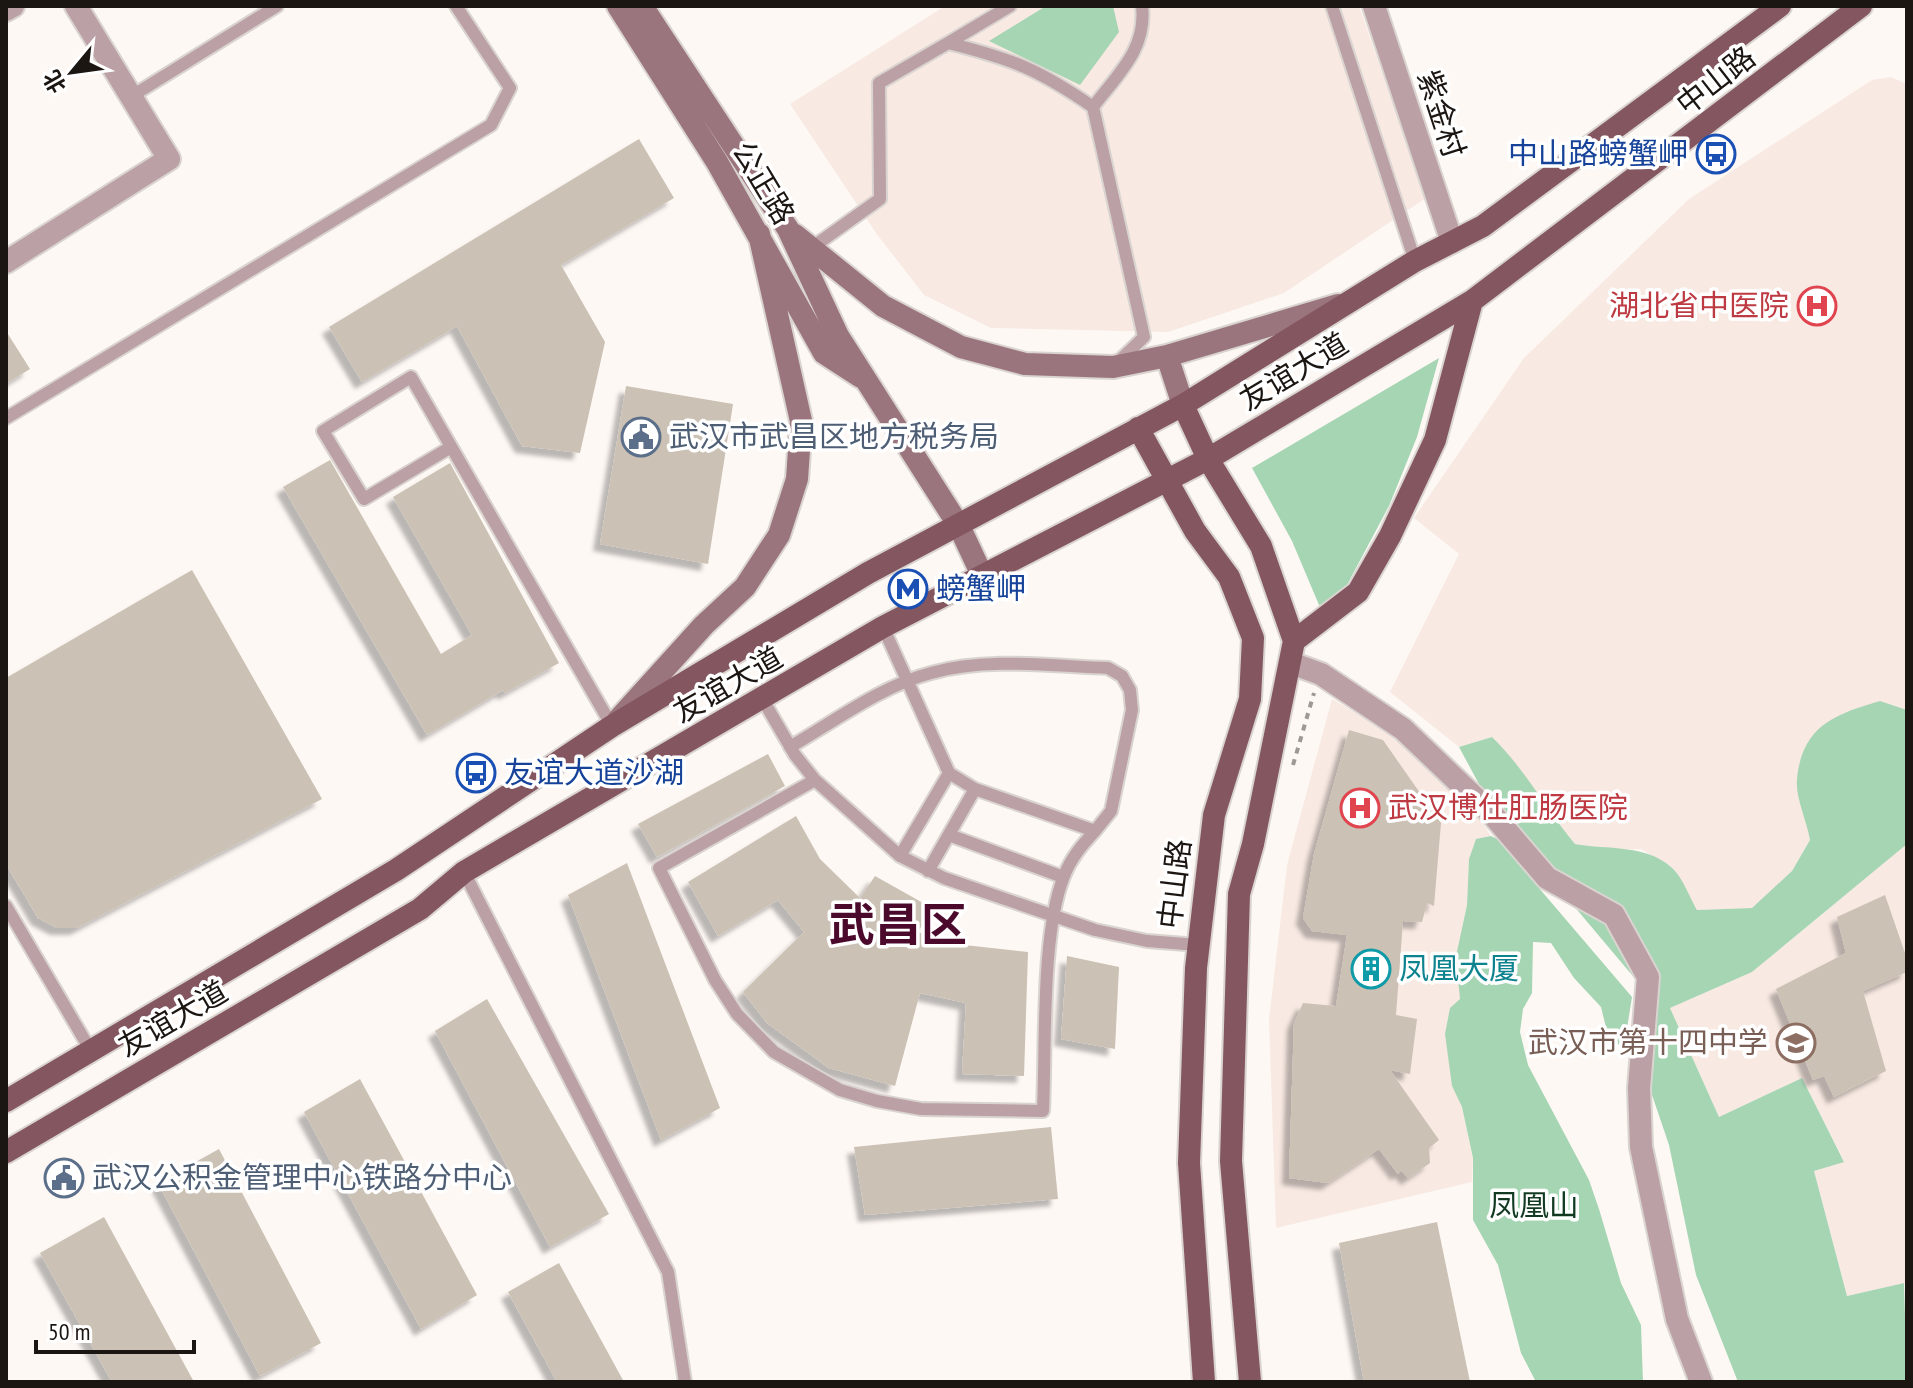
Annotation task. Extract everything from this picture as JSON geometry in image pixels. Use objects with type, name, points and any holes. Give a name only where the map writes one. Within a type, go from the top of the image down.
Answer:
[{"type":"main road","name":"公正路","points":[[618,6],[759,234],[824,353],[866,380]]},
{"type":"main road","name":"公正路","points":[[642,6],[788,229],[838,336],[959,526],[982,575]]},
{"type":"main road","name":"中山路","points":[[1415,261],[1483,226],[1780,6]]},
{"type":"main road","name":"中山路","points":[[1491,289],[1861,6]]},
{"type":"main road","points":[[788,229],[883,306],[961,347],[1025,364],[1113,367],[1167,356],[1347,302]]},
{"type":"main road","points":[[612,726],[704,625],[745,587],[779,535],[797,479],[801,421],[759,234]]},
{"type":"main road","name":"友谊大道","points":[[6,1101],[396,870],[612,726],[868,573],[1183,405],[1415,261]]},
{"type":"main road","name":"友谊大道","points":[[6,1152],[420,909],[464,872],[763,700],[883,627],[1208,459],[1491,289]]},
{"type":"main road","points":[[1292,652],[1358,592],[1390,536],[1435,440],[1472,301]]},
{"type":"main road","points":[[1167,356],[1183,405],[1208,459],[1261,546],[1292,652],[1239,894],[1231,1161],[1250,1382]]},
{"type":"main road","name":"中山路","points":[[1138,428],[1195,531],[1229,577],[1253,638],[1250,699],[1214,815],[1198,945],[1189,1163],[1204,1382]]},
{"type":"street","points":[[6,10],[13,6]]},
{"type":"street","points":[[6,262],[169,159],[76,6]]},
{"type":"street","name":"紫金村","points":[[1374,6],[1452,242]]},
{"type":"street","points":[[1292,652],[1403,729],[1493,815],[1547,878],[1614,915],[1648,977],[1639,1088],[1641,1147],[1677,1319],[1701,1382]]},
{"type":"lane","points":[[132,96],[277,6]]},
{"type":"lane","points":[[6,418],[491,125],[510,88],[456,6]]},
{"type":"lane","points":[[810,249],[880,199],[879,83],[1010,6]]},
{"type":"lane","points":[[1093,107],[1139,48],[1144,25],[1142,6]]},
{"type":"lane","points":[[1332,6],[1415,261]]},
{"type":"lane","points":[[948,43],[1014,59],[1050,77],[1093,107],[1144,337],[1113,367]]},
{"type":"lane","points":[[451,447],[364,499],[323,431],[411,377],[612,726]]},
{"type":"lane","points":[[883,627],[949,773],[975,789],[1095,831]]},
{"type":"lane","points":[[790,747],[909,680],[934,672],[984,666],[1108,668],[1122,676],[1130,690],[1129,728],[1111,811],[1077,851],[1063,877],[1052,916],[1043,1111],[921,1109],[840,1090],[774,1052],[737,1014],[715,980],[659,868],[815,780]]},
{"type":"lane","points":[[763,700],[790,747],[815,780],[900,856],[928,871],[1117,936],[1198,945]]},
{"type":"lane","points":[[900,856],[949,773]]},
{"type":"lane","points":[[928,871],[975,789]]},
{"type":"lane","points":[[949,835],[1063,877]]},
{"type":"lane","points":[[464,872],[668,1272],[685,1382]]},
{"type":"lane","points":[[6,906],[91,1051]]},
{"type":"path","points":[[1292,767],[1321,674]]},
{"type":"shaded area","points":[[945,6],[1359,6],[1426,198],[1284,293],[1168,332],[991,328],[924,295],[876,233],[790,104]]},
{"type":"shaded area","points":[[1891,77],[1907,84],[1907,710],[1880,701],[1807,818],[1810,840],[1792,871],[1752,908],[1697,910],[1673,868],[1641,849],[1609,850],[1575,844],[1492,737],[1459,747],[1390,692],[1459,554],[1414,518],[1524,358],[1689,199],[1872,80]]},
{"type":"shaded area","points":[[1332,699],[1444,765],[1491,836],[1476,840],[1469,859],[1467,905],[1456,956],[1461,986],[1452,1086],[1462,1107],[1473,1158],[1472,1182],[1276,1228],[1269,1019],[1287,865]]},
{"type":"shaded area","name":"武汉市第十四中学","points":[[1907,844],[1907,1295],[1904,1283],[1847,1296],[1814,1171],[1844,1161],[1802,1078],[1719,1117],[1670,1008],[1752,972]]},
{"type":"green space","points":[[1046,6],[1113,6],[1119,32],[1080,85],[989,41]]},
{"type":"green space","points":[[1439,358],[1417,437],[1389,506],[1339,600],[1319,605],[1292,541],[1252,468]]},
{"type":"green space","points":[[1880,701],[1907,710],[1907,844],[1752,972],[1670,1008],[1719,1117],[1802,1078],[1844,1162],[1814,1171],[1847,1296],[1904,1283],[1907,1382],[1738,1382],[1696,1275],[1669,1145],[1649,1086],[1637,981],[1493,810],[1459,747],[1492,737],[1515,762],[1575,844],[1638,851],[1661,860],[1679,876],[1697,910],[1752,908],[1792,871],[1810,840],[1797,786],[1800,761],[1806,746],[1814,734],[1835,717]]},
{"type":"green space","name":"凤凰山","points":[[1491,836],[1497,839],[1632,997],[1625,1041],[1611,1048],[1601,1007],[1574,978],[1551,943],[1533,942],[1532,993],[1523,1009],[1520,1032],[1528,1065],[1589,1180],[1621,1283],[1641,1325],[1643,1382],[1536,1382],[1521,1353],[1498,1265],[1473,1220],[1473,1158],[1462,1107],[1452,1086],[1445,1034],[1450,1008],[1460,999],[1456,956],[1467,905],[1469,859],[1476,839]]},
{"type":"building","points":[[639,139],[674,198],[561,265],[605,342],[580,453],[522,446],[457,326],[362,382],[329,327]]},
{"type":"building","points":[[6,331],[30,369],[6,384]]},
{"type":"building","name":"武汉市武昌区地方税务局","points":[[626,386],[733,404],[708,564],[600,544]]},
{"type":"building","points":[[330,460],[441,654],[472,635],[393,497],[450,463],[559,663],[505,693],[503,690],[427,735],[283,487]]},
{"type":"building","points":[[192,570],[322,799],[77,928],[57,928],[38,918],[6,864],[6,678]]},
{"type":"building","name":"凤凰大厦","points":[[1349,730],[1383,740],[1441,823],[1434,906],[1427,903],[1422,922],[1403,921],[1396,1015],[1417,1019],[1410,1074],[1390,1070],[1439,1140],[1429,1148],[1430,1163],[1408,1178],[1401,1170],[1398,1174],[1379,1149],[1328,1183],[1289,1178],[1294,1023],[1303,1003],[1336,1006],[1347,935],[1312,931],[1303,918],[1314,854]]},
{"type":"building","points":[[768,754],[785,786],[657,857],[638,824]]},
{"type":"building","points":[[796,816],[820,859],[860,898],[875,876],[932,908],[918,932],[946,943],[1028,952],[1024,1076],[962,1074],[966,1003],[920,993],[895,1086],[829,1068],[767,1023],[743,992],[804,932],[778,900],[718,936],[688,882]]},
{"type":"building","points":[[627,863],[720,1108],[661,1140],[568,895]]},
{"type":"building","points":[[1885,895],[1907,959],[1907,972],[1863,991],[1886,1071],[1834,1097],[1824,1076],[1813,1080],[1776,989],[1846,953],[1837,917]]},
{"type":"building","points":[[1067,956],[1119,967],[1115,1049],[1061,1039]]},
{"type":"building","points":[[487,999],[609,1214],[550,1247],[435,1031]]},
{"type":"building","points":[[360,1079],[477,1295],[421,1329],[304,1112]]},
{"type":"building","points":[[1051,1127],[1058,1199],[865,1215],[854,1147]]},
{"type":"building","points":[[219,1149],[321,1343],[260,1376],[158,1183]]},
{"type":"building","points":[[104,1217],[194,1382],[112,1382],[40,1253]]},
{"type":"building","points":[[1437,1222],[1470,1382],[1364,1382],[1339,1243]]},
{"type":"building","points":[[559,1263],[624,1382],[557,1382],[508,1292]]},
{"type":"place","name":"中山路螃蟹岬","points":[[1716,154]]},
{"type":"place","name":"湖北省中医院","points":[[1817,306]]},
{"type":"place","name":"武汉市武昌区地方税务局","points":[[641,437]]},
{"type":"place","name":"螃蟹岬","points":[[908,589]]},
{"type":"place","name":"友谊大道沙湖","points":[[476,773]]},
{"type":"place","name":"武汉博仕肛肠医院","points":[[1360,808]]},
{"type":"place","name":"凤凰大厦","points":[[1371,969]]},
{"type":"place","name":"武汉市第十四中学","points":[[1796,1043]]},
{"type":"place","name":"武汉公积金管理中心铁路分中心","points":[[64,1178]]},
{"type":"district","name":"武昌区","points":[[898,925]]}]
